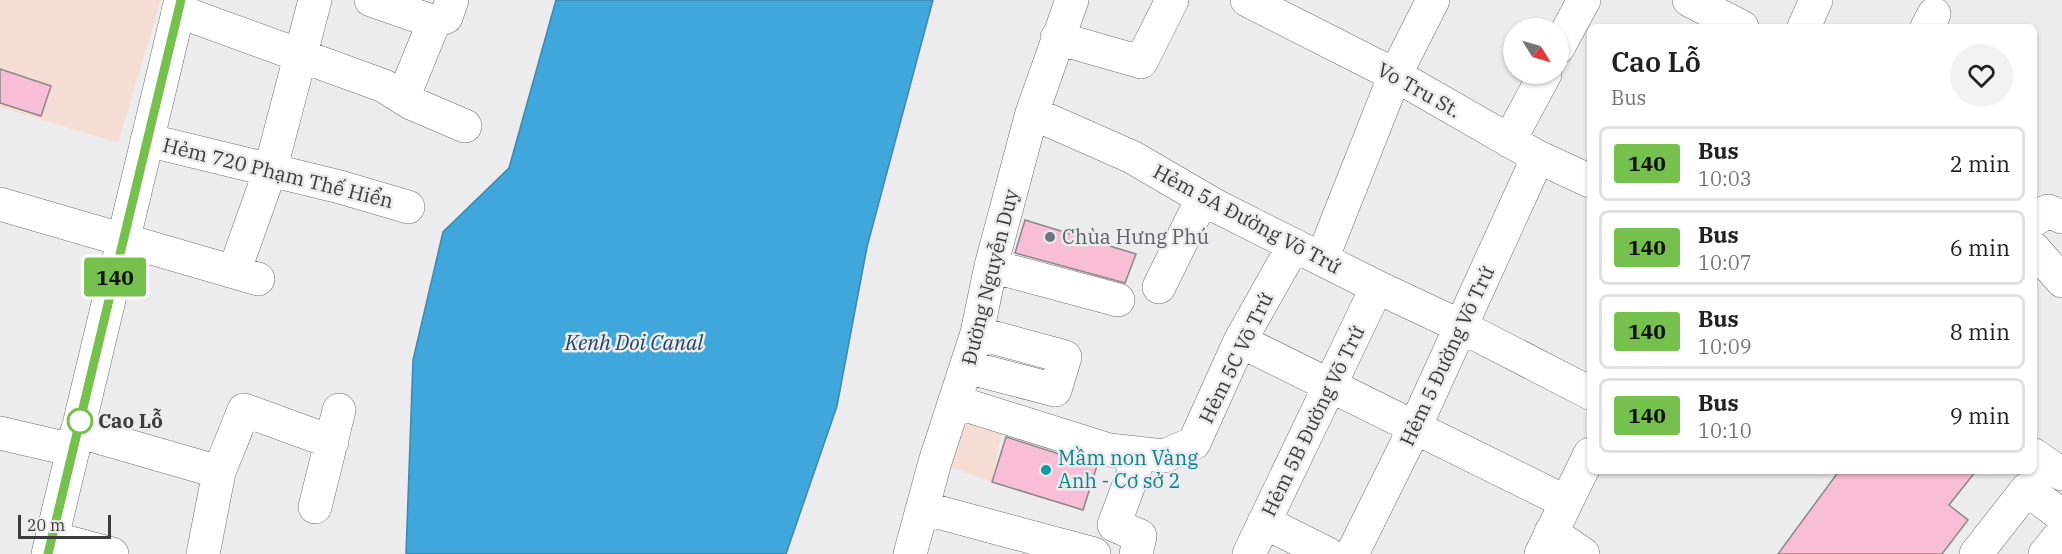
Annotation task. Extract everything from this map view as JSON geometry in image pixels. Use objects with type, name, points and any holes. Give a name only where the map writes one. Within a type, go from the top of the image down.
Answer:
[{"type":"street","points":[[0,204],[246,275],[270,171],[315,0]]},
{"type":"street","points":[[371,0],[443,11],[404,98]]},
{"type":"street","name":"Đường Nguyễn Duy","points":[[910,554],[934,462],[956,402],[977,333],[991,266],[1032,113],[1072,0]]},
{"type":"street","points":[[1057,38],[1142,62],[1172,0]]},
{"type":"street","name":"Vo Tru St.","points":[[1247,0],[1395,75],[1538,157],[1587,180]]},
{"type":"street","name":"Hẻm 5C Võ Trứ","points":[[956,402],[1102,448],[1140,455],[1164,456],[1194,443],[1240,341],[1308,252],[1433,0]]},
{"type":"street","points":[[1569,28],[1584,0]]},
{"type":"street","points":[[1689,0],[1736,24]]},
{"type":"street","points":[[112,554],[50,546],[180,5],[300,55],[384,86],[404,98],[465,126]]},
{"type":"street","points":[[1509,141],[1540,84]]},
{"type":"street","name":"Hẻm 5A Đường Võ Trứ","points":[[1032,113],[1132,157],[1202,199],[1587,391]]},
{"type":"street","name":"Hẻm 720 Phạm Thế Hiển","points":[[147,140],[408,207]]},
{"type":"street","name":"Hẻm 5 Đường Võ Trứ","points":[[1352,554],[1415,427],[1538,157]]},
{"type":"street","points":[[1159,287],[1202,199]]},
{"type":"street","points":[[2037,218],[2048,212],[2062,217]]},
{"type":"street","points":[[2037,252],[2062,281]]},
{"type":"street","points":[[991,266],[1118,300]]},
{"type":"street","name":"Hẻm 5B Đường Võ Trứ","points":[[1249,554],[1377,287]]},
{"type":"street","points":[[967,367],[1055,390],[1065,357],[977,333]]},
{"type":"street","points":[[1240,341],[1566,502]]},
{"type":"street","points":[[203,554],[219,472],[244,410],[333,442]]},
{"type":"street","points":[[315,507],[333,442],[339,410]]},
{"type":"street","points":[[0,433],[75,441],[219,472]]},
{"type":"street","points":[[1136,554],[1140,537],[1114,525],[1140,455]]},
{"type":"street","points":[[2037,457],[2062,474]]},
{"type":"street","points":[[1583,554],[1546,543],[1587,460]]},
{"type":"street","points":[[1976,554],[2027,489],[2062,516]]},
{"type":"street","points":[[923,508],[1094,554]]},
{"type":"street","points":[[1264,522],[1328,554]]},
{"type":"street","points":[[2045,554],[2062,533]]},
{"type":"shaded area","points":[[0,0],[161,0],[118,143],[0,107]]},
{"type":"shaded area","points":[[956,402],[1005,418],[992,482],[935,462]]},
{"type":"water","name":"Kenh Doi Canal","points":[[556,0],[933,0],[867,247],[837,406],[786,554],[406,554],[413,360],[443,232],[509,168]]},
{"type":"building","points":[[0,69],[51,86],[41,116],[0,103]]},
{"type":"building","name":"Chùa Hưng Phú","points":[[1025,220],[1136,254],[1125,283],[1015,253]]},
{"type":"building","name":"Mầm non Vàng Anh - Cơ sở 2","points":[[1006,437],[1097,466],[1083,510],[992,482]]},
{"type":"building","points":[[1837,474],[1974,474],[1949,505],[1968,520],[1942,554],[1778,554]]},
{"type":"bus line","name":"140","points":[[48,554],[181,0]]},
{"type":"place","name":"Chùa Hưng Phú","points":[[1050,237]]},
{"type":"place","name":"Cao Lỗ","points":[[80,421]]},
{"type":"place","name":"Mầm non Vàng Anh - Cơ sở 2","points":[[1046,470]]}]
